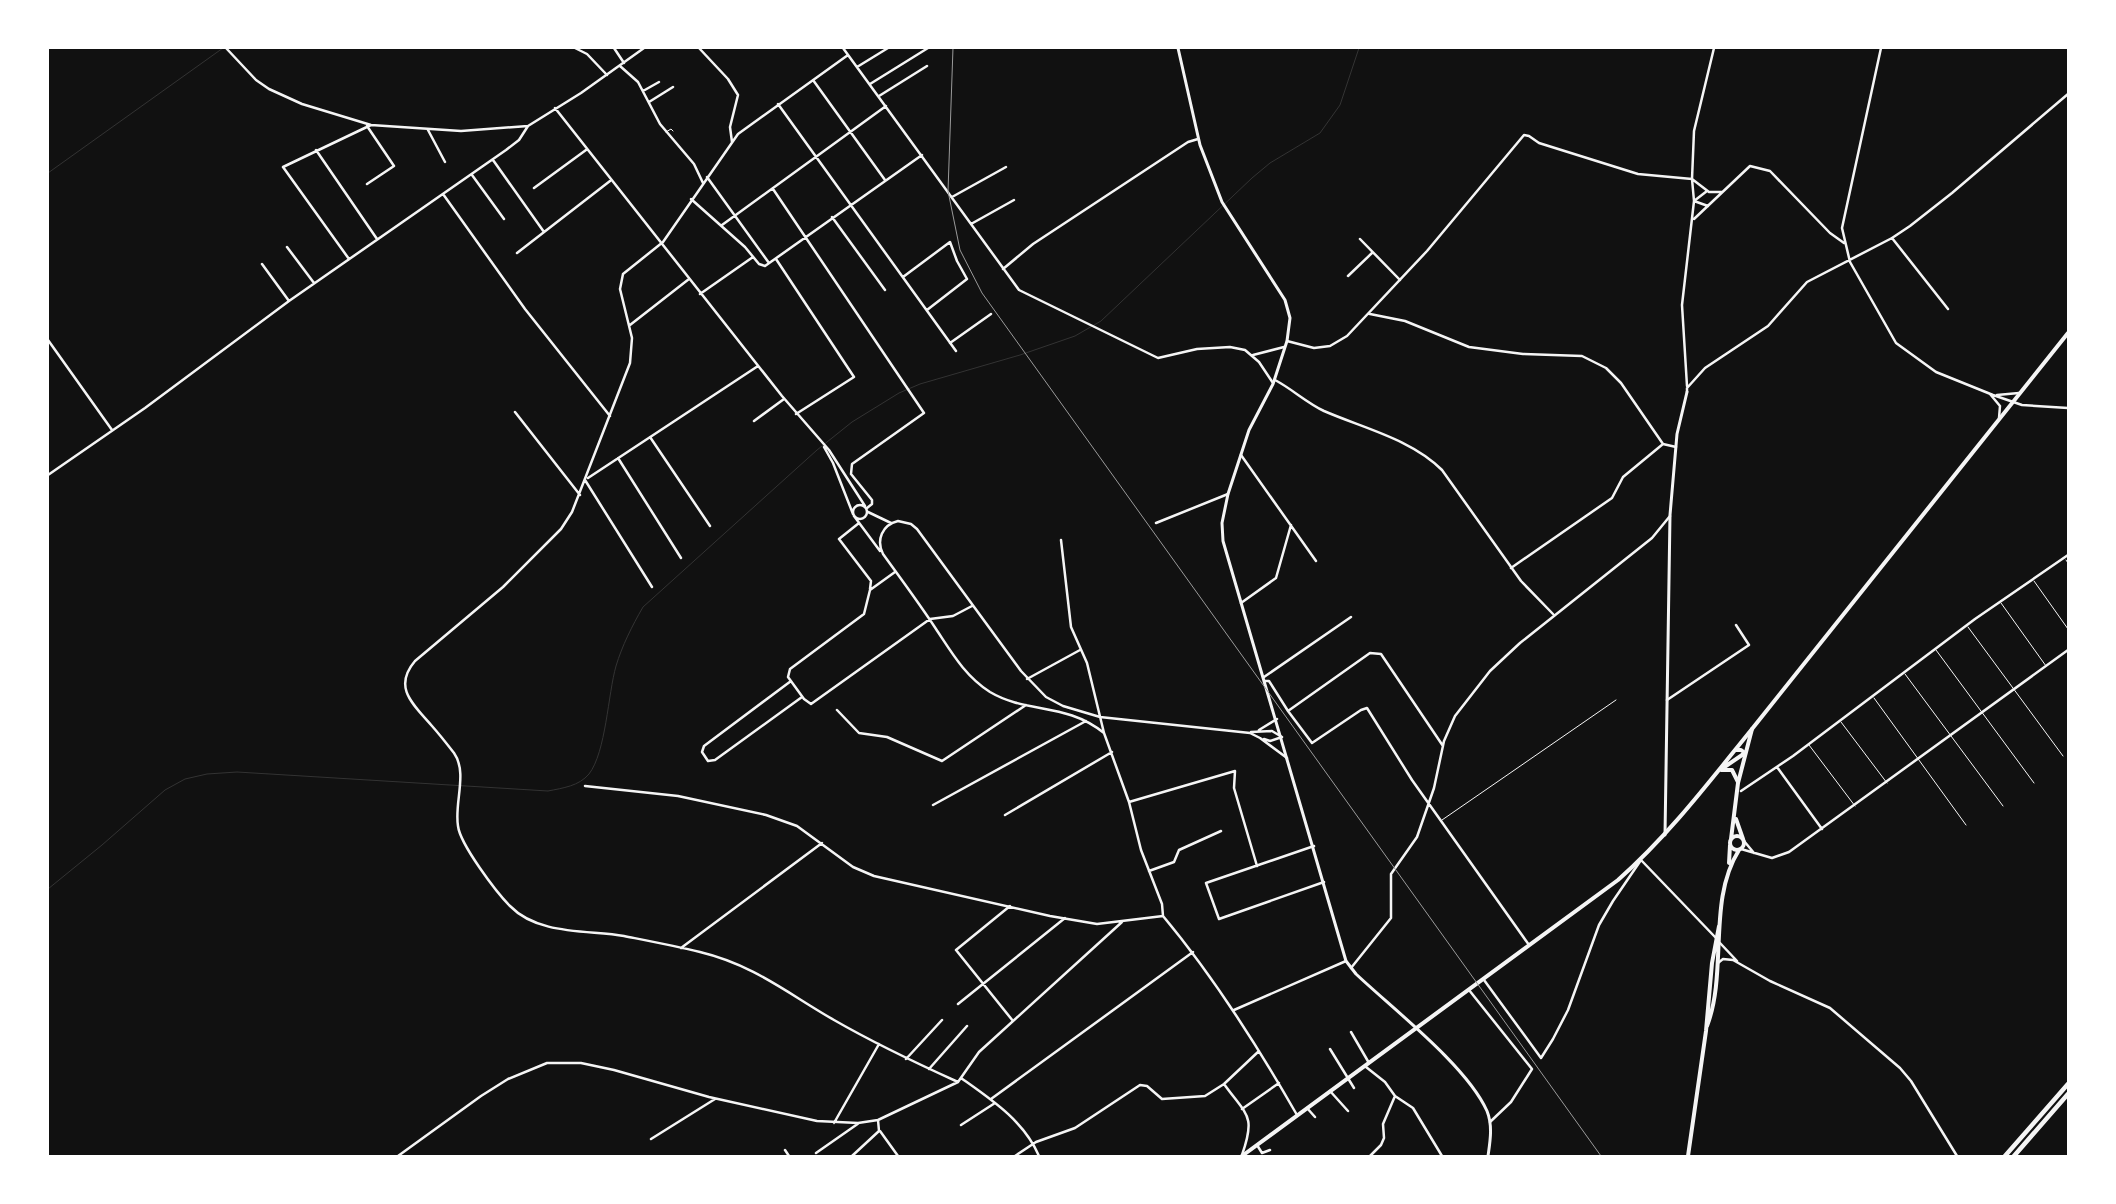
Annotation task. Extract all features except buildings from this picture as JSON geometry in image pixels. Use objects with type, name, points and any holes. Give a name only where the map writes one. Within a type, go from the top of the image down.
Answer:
[{"type":"highway","points":[[2006,1156],[2068,1084]]},
{"type":"highway","points":[[2014,1156],[2068,1094]]},
{"type":"main road","points":[[1242,1156],[1297,1114],[1368,1065],[1530,946],[1641,860],[1665,835],[1719,770],[2068,333]]},
{"type":"main road","points":[[1688,1156],[1706,1031],[1716,938],[1736,818],[1738,783],[1752,729]]},
{"type":"main road","points":[[1735,750],[1741,750],[1745,753]]},
{"type":"main road","points":[[1719,770],[1745,753]]},
{"type":"main road","points":[[1719,770],[1732,770],[1738,783]]},
{"type":"main road","points":[[1729,865],[1740,849],[1743,840],[1736,818]]},
{"type":"main road","points":[[1731,842],[1737,836],[1743,840]]},
{"type":"main road","points":[[1731,842],[1734,849],[1740,849]]},
{"type":"main road","points":[[1706,1031],[1710,1020],[1717,964],[1719,926]]},
{"type":"main road","points":[[1712,974],[1718,954]]},
{"type":"street","points":[[226,48],[256,80],[269,89],[302,104],[371,125],[461,131],[528,126]]},
{"type":"street","points":[[575,48],[587,54],[607,75]]},
{"type":"street","points":[[614,48],[624,63]]},
{"type":"street","points":[[48,475],[349,258],[493,160],[519,140],[528,126],[607,75],[644,48]]},
{"type":"street","points":[[699,48],[728,79],[738,95],[730,127],[732,142]]},
{"type":"street","points":[[843,48],[1019,290],[1158,358],[1197,349],[1230,347],[1245,350],[1253,355],[1274,384]]},
{"type":"street","points":[[857,67],[888,48]]},
{"type":"street","points":[[870,84],[928,48]]},
{"type":"street","points":[[1178,48],[1198,138],[1222,202],[1285,300],[1290,318],[1288,341],[1274,384],[1249,430],[1228,494],[1222,523],[1223,541],[1277,719],[1346,961],[1351,968],[1416,1029],[1468,1083],[1482,1101],[1490,1122],[1488,1156]]},
{"type":"street","points":[[1665,835],[1670,514],[1676,446],[1688,388],[1682,305],[1693,220],[1694,131],[1714,48]]},
{"type":"street","points":[[1881,48],[1844,210],[1842,228],[1844,243],[1854,270],[1896,343],[1936,372],[2022,405],[2068,408]]},
{"type":"street","points":[[848,55],[747,126],[732,142],[660,244],[625,271],[621,279],[620,289],[630,325],[632,351],[630,363],[580,495],[561,529],[503,587],[420,657],[409,669],[405,683],[406,692],[411,702],[457,757],[460,777],[457,819],[461,837],[497,890],[517,913],[550,927],[622,936],[717,956],[753,970],[833,1019],[906,1058],[958,1082]]},
{"type":"street","points":[[620,66],[636,78],[666,133],[694,164],[703,183]]},
{"type":"street","points":[[879,96],[927,66]]},
{"type":"street","points":[[813,80],[885,180]]},
{"type":"street","points":[[643,91],[659,82]]},
{"type":"street","points":[[649,102],[673,87]]},
{"type":"street","points":[[1688,388],[1705,368],[1768,326],[1806,282],[1892,238],[1952,193],[2068,94]]},
{"type":"street","points":[[778,104],[956,351]]},
{"type":"street","points":[[722,225],[886,106]]},
{"type":"street","points":[[555,108],[660,244],[796,414],[828,451],[866,508]]},
{"type":"street","points":[[349,258],[282,167],[371,125]]},
{"type":"street","points":[[367,126],[394,166],[367,184]]},
{"type":"street","points":[[428,130],[444,162]]},
{"type":"street","points":[[1288,341],[1314,348],[1330,346],[1347,336],[1370,314],[1400,280],[1524,135],[1558,149],[1638,174],[1692,179],[1707,191],[1722,192]]},
{"type":"street","points":[[1003,269],[1034,244],[1188,142],[1198,138]]},
{"type":"street","points":[[316,150],[377,239]]},
{"type":"street","points":[[534,188],[586,150]]},
{"type":"street","points":[[691,199],[722,225],[759,264],[764,266],[922,155]]},
{"type":"street","points":[[493,160],[544,232]]},
{"type":"street","points":[[1693,220],[1750,166],[1770,171],[1830,233],[1844,243]]},
{"type":"street","points":[[952,197],[1006,167]]},
{"type":"street","points":[[472,175],[504,219]]},
{"type":"street","points":[[707,178],[769,263]]},
{"type":"street","points":[[517,253],[610,181]]},
{"type":"street","points":[[773,189],[807,236],[924,413],[852,464],[851,474],[872,500],[872,504],[866,508],[863,518],[854,515]]},
{"type":"street","points":[[1694,201],[1707,191]]},
{"type":"street","points":[[443,194],[525,309],[610,416]]},
{"type":"street","points":[[971,224],[1014,200]]},
{"type":"street","points":[[1694,201],[1708,206]]},
{"type":"street","points":[[832,217],[885,290]]},
{"type":"street","points":[[1892,238],[1948,309]]},
{"type":"street","points":[[1360,240],[1400,280]]},
{"type":"street","points":[[903,277],[950,242],[957,261],[967,279],[927,310]]},
{"type":"street","points":[[287,247],[314,283]]},
{"type":"street","points":[[1348,276],[1372,252]]},
{"type":"street","points":[[700,294],[754,257]]},
{"type":"street","points":[[776,259],[854,377],[796,414]]},
{"type":"street","points":[[262,264],[289,301]]},
{"type":"street","points":[[630,325],[689,279]]},
{"type":"street","points":[[950,343],[991,314]]},
{"type":"street","points":[[1370,314],[1405,320],[1470,347],[1523,354],[1582,356],[1606,368],[1620,383],[1663,444],[1676,446]]},
{"type":"street","points":[[48,340],[112,430]]},
{"type":"street","points":[[1253,355],[1286,347]]},
{"type":"street","points":[[586,479],[758,366]]},
{"type":"street","points":[[1275,380],[1322,410],[1352,424],[1405,444],[1428,456],[1442,470],[1512,568],[1553,615]]},
{"type":"street","points":[[1993,395],[2020,392]]},
{"type":"street","points":[[1990,393],[2000,406],[1999,419]]},
{"type":"street","points":[[754,421],[784,399]]},
{"type":"street","points":[[515,412],[580,495]]},
{"type":"street","points":[[650,437],[710,526]]},
{"type":"street","points":[[1512,568],[1612,498],[1623,477],[1663,444]]},
{"type":"street","points":[[828,451],[859,524],[971,678],[991,692],[1026,705],[1054,709],[1086,721],[1104,733]]},
{"type":"street","points":[[1240,455],[1291,523],[1316,561]]},
{"type":"street","points":[[617,458],[681,558]]},
{"type":"street","points":[[586,479],[652,587]]},
{"type":"street","points":[[1156,523],[1228,494]]},
{"type":"street","points":[[854,515],[856,506],[866,508],[891,523],[903,521],[917,529],[1027,679],[1046,697],[1063,706],[1100,717],[1250,733],[1270,741],[1282,737]]},
{"type":"street","points":[[1351,968],[1391,918],[1392,874],[1417,837],[1429,804],[1443,746],[1455,716],[1471,693],[1490,671],[1553,615],[1652,538],[1667,522],[1670,514]]},
{"type":"street","points":[[882,554],[880,548],[881,536],[891,523]]},
{"type":"street","points":[[1241,603],[1276,578],[1291,523]]},
{"type":"street","points":[[859,524],[839,539],[871,580],[864,614],[790,669],[788,678],[802,697],[812,704],[818,702],[930,620],[953,616],[972,606]]},
{"type":"street","points":[[1061,540],[1071,627],[1087,663],[1104,733],[1129,802],[1149,871],[1162,904],[1163,916],[1234,1010],[1297,1114]]},
{"type":"street","points":[[1741,792],[1975,619],[2068,555]]},
{"type":"street","points":[[870,590],[895,572]]},
{"type":"street","points":[[1265,679],[1351,617]]},
{"type":"street","points":[[1666,701],[1749,645],[1736,625]]},
{"type":"street","points":[[1027,679],[1081,649]]},
{"type":"street","points":[[1740,849],[1772,858],[1783,855],[1855,806],[2068,650]]},
{"type":"street","points":[[1288,711],[1370,653],[1378,652],[1443,746]]},
{"type":"street","points":[[1265,679],[1269,681],[1312,743],[1361,710],[1367,708],[1429,804],[1530,946]]},
{"type":"street","points":[[791,681],[704,746],[702,752],[704,758],[708,761],[715,760],[802,697]]},
{"type":"street","points":[[837,710],[859,733],[887,737],[942,761],[1026,705]]},
{"type":"street","points":[[1250,733],[1277,719]]},
{"type":"street","points":[[933,805],[1086,721]]},
{"type":"street","points":[[1256,731],[1272,731],[1282,737]]},
{"type":"street","points":[[1260,738],[1288,759]]},
{"type":"street","points":[[1004,815],[1112,752]]},
{"type":"street","points":[[1777,767],[1822,829]]},
{"type":"street","points":[[1129,802],[1235,771],[1234,788],[1257,866]]},
{"type":"street","points":[[585,786],[678,796],[766,815],[797,826],[853,867],[874,876],[1097,924],[1163,916]]},
{"type":"street","points":[[1149,871],[1174,862],[1179,850],[1221,831]]},
{"type":"street","points":[[1743,840],[1755,854]]},
{"type":"street","points":[[681,948],[822,844]]},
{"type":"street","points":[[1314,846],[1206,883],[1219,919],[1324,882]]},
{"type":"street","points":[[1484,980],[1541,1058],[1553,1040],[1568,1010],[1600,925],[1612,901],[1641,860],[1716,938]]},
{"type":"street","points":[[1010,906],[956,950],[1013,1021]]},
{"type":"street","points":[[958,1004],[1065,918]]},
{"type":"street","points":[[398,1156],[502,1083],[525,1070],[547,1062],[581,1063],[614,1070],[715,1099],[834,1123],[878,1120],[958,1082],[978,1052],[1122,922]]},
{"type":"street","points":[[1719,942],[1740,963],[1770,981],[1830,1008],[1900,1068],[1911,1080],[1958,1156]]},
{"type":"street","points":[[1718,954],[1726,951]]},
{"type":"street","points":[[991,1100],[1192,952]]},
{"type":"street","points":[[1717,964],[1726,958],[1740,963]]},
{"type":"street","points":[[1234,1010],[1346,961]]},
{"type":"street","points":[[1469,990],[1532,1069],[1511,1102],[1490,1122]]},
{"type":"street","points":[[906,1058],[942,1020]]},
{"type":"street","points":[[929,1069],[967,1026]]},
{"type":"street","points":[[1351,1032],[1368,1065],[1385,1082],[1395,1096],[1414,1108],[1442,1156]]},
{"type":"street","points":[[834,1123],[879,1044]]},
{"type":"street","points":[[1330,1049],[1354,1088]]},
{"type":"street","points":[[1015,1156],[1034,1144],[1075,1128],[1140,1086],[1147,1086],[1162,1099],[1205,1096],[1224,1084],[1258,1051]]},
{"type":"street","points":[[961,1078],[995,1103],[1024,1129],[1039,1156]]},
{"type":"street","points":[[1242,1109],[1279,1083]]},
{"type":"street","points":[[1224,1084],[1242,1109],[1250,1125],[1242,1156]]},
{"type":"street","points":[[1330,1091],[1348,1111]]},
{"type":"street","points":[[1370,1156],[1382,1145],[1384,1138],[1383,1124],[1395,1096]]},
{"type":"street","points":[[651,1139],[715,1099]]},
{"type":"street","points":[[961,1125],[995,1103]]},
{"type":"street","points":[[1307,1108],[1315,1117]]},
{"type":"street","points":[[878,1120],[879,1131],[898,1156]]},
{"type":"street","points":[[816,1153],[860,1122]]},
{"type":"street","points":[[852,1156],[879,1131]]},
{"type":"street","points":[[1257,1145],[1262,1152],[1270,1150]]},
{"type":"street","points":[[785,1150],[789,1156]]},
{"type":"lane","points":[[666,133],[671,129],[673,131]]},
{"type":"lane","points":[[2034,581],[2068,629]]},
{"type":"lane","points":[[2001,603],[2047,666]]},
{"type":"lane","points":[[1968,627],[2063,756]]},
{"type":"lane","points":[[1936,650],[2034,783]]},
{"type":"lane","points":[[1905,674],[2003,806]]},
{"type":"lane","points":[[1874,698],[1966,825]]},
{"type":"lane","points":[[1441,821],[1616,700]]},
{"type":"lane","points":[[1841,722],[1886,783]]},
{"type":"lane","points":[[1809,745],[1855,806]]},
{"type":"waterway","points":[[48,173],[223,48]]},
{"type":"waterway","points":[[48,889],[165,790],[185,779],[207,774],[237,772],[548,791],[570,786],[585,778],[595,764],[603,738],[613,678],[621,651],[643,607],[817,450],[852,422],[899,393],[920,384],[1020,355],[1075,336],[1101,321],[1252,178],[1270,163],[1320,133],[1340,105],[1359,48]]},
{"type":"railway","points":[[953,48],[948,191],[960,250],[982,293],[1601,1156]]}]
